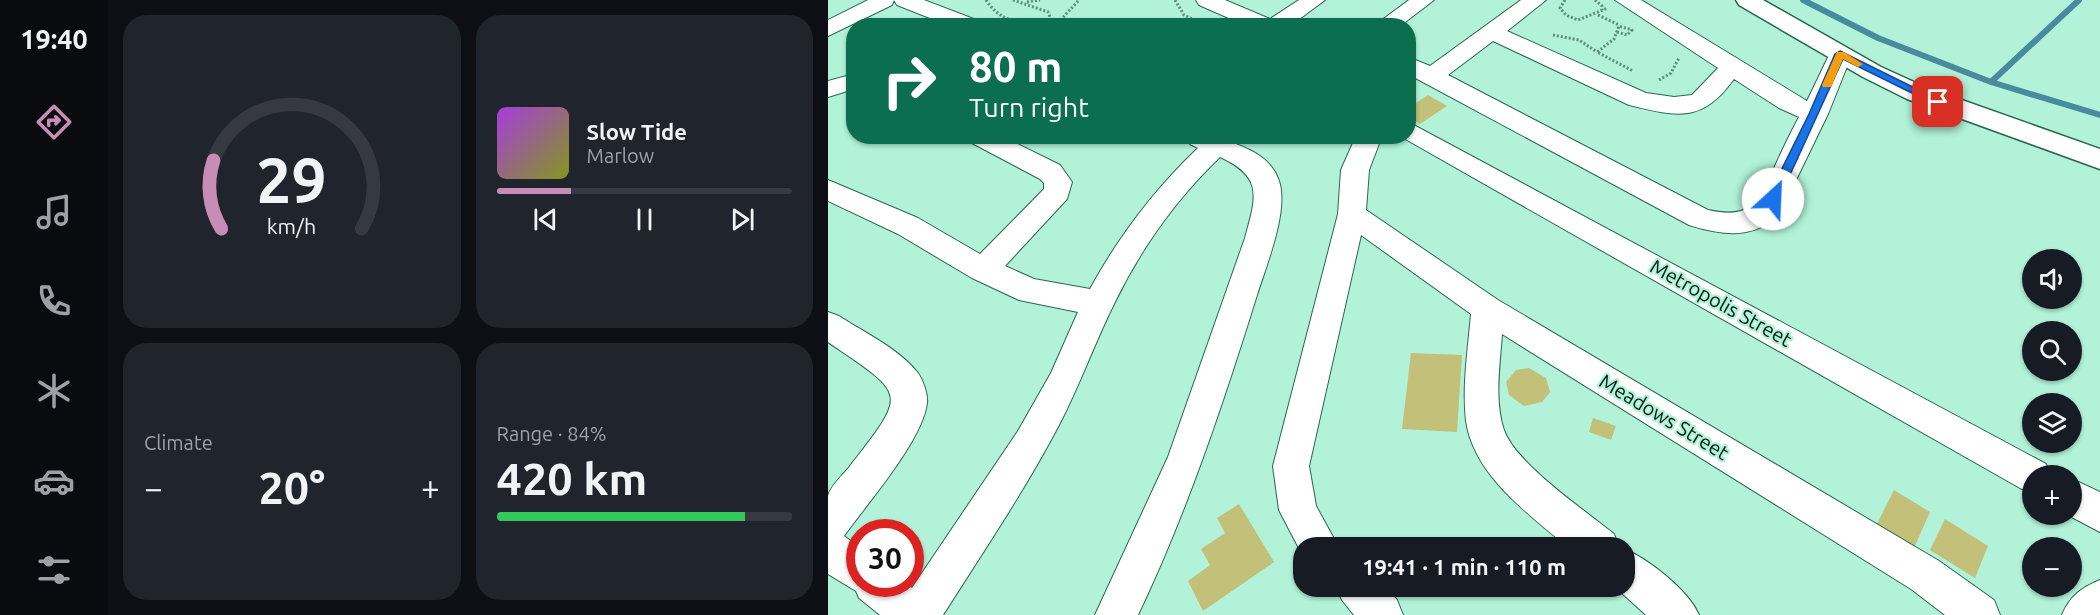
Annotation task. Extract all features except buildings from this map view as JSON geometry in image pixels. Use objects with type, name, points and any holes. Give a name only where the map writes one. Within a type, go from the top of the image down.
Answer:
[{"type":"main road","points":[[1747,0],[1840,54],[1916,93],[2100,159]]},
{"type":"main road","points":[[1773,0],[1919,78],[2100,142]]},
{"type":"street","points":[[850,18],[884,0]]},
{"type":"street","points":[[905,0],[951,18]]},
{"type":"street","points":[[1207,0],[1249,18]]},
{"type":"street","points":[[1286,18],[1314,0]]},
{"type":"street","points":[[1397,18],[1423,0]]},
{"type":"street","points":[[1626,0],[1788,102],[1815,114]]},
{"type":"street","points":[[1420,70],[1543,5]]},
{"type":"street","points":[[828,30],[846,20]]},
{"type":"street","points":[[1492,32],[1638,99],[1661,105],[1686,104],[1706,97],[1732,66]]},
{"type":"street","points":[[1420,70],[1699,218],[1720,224],[1741,223],[1762,214],[1773,199],[1815,114],[1840,54]]},
{"type":"street","points":[[828,89],[846,83]]},
{"type":"street","name":"Metropolis Street","points":[[1416,134],[2022,470]]},
{"type":"street","points":[[983,270],[1058,192],[1058,182],[1050,172],[995,144]]},
{"type":"street","points":[[919,615],[1014,469],[1063,383],[1098,303],[1139,234],[1210,144]]},
{"type":"street","points":[[1116,615],[1144,561],[1174,489],[1212,388],[1259,239],[1266,182],[1251,164],[1219,144]]},
{"type":"street","points":[[1312,537],[1293,503],[1292,466],[1352,214],[1355,170],[1366,144]]},
{"type":"street","points":[[828,190],[908,226],[983,270],[1030,291],[1098,303]]},
{"type":"street","name":"Meadows Street","points":[[1352,214],[1487,309],[1925,575],[1979,615]]},
{"type":"street","points":[[1487,309],[1484,403],[1487,434],[1509,470],[1587,537]]},
{"type":"street","points":[[828,325],[892,368],[907,385],[910,403],[900,429],[828,526]]},
{"type":"street","points":[[2082,503],[2100,513]]},
{"type":"street","points":[[828,549],[846,562]]},
{"type":"street","points":[[1635,578],[1678,615]]},
{"type":"street","points":[[890,597],[914,615]]},
{"type":"street","points":[[1366,597],[1382,615]]},
{"type":"street","points":[[2083,615],[2100,601]]},
{"type":"path","points":[[986,0],[992,11],[1007,18]]},
{"type":"path","points":[[1013,0],[1026,2],[1048,12],[1051,18]]},
{"type":"path","points":[[1026,2],[1040,0]]},
{"type":"path","points":[[1062,18],[1079,0]]},
{"type":"path","points":[[1560,8],[1564,0]]},
{"type":"path","points":[[1595,0],[1602,6],[1598,15]]},
{"type":"path","points":[[1543,5],[1560,8],[1564,14],[1581,19],[1598,15],[1619,26],[1641,30]]},
{"type":"path","points":[[1597,52],[1612,43],[1617,32],[1616,28],[1619,26]]},
{"type":"path","points":[[1617,32],[1627,34],[1632,30]]},
{"type":"path","points":[[1550,34],[1579,40],[1634,72]]},
{"type":"path","points":[[1656,82],[1671,74],[1680,57]]},
{"type":"waterway","points":[[1803,0],[1878,38],[1991,82]]},
{"type":"waterway","points":[[1991,82],[2079,0]]},
{"type":"waterway","points":[[1991,82],[2100,115]]},
{"type":"slow traffic","points":[[1827,85],[1840,54],[1858,64]]},
{"type":"route","points":[[1773,199],[1815,114],[1840,54],[1872,72],[1938,102]]}]
